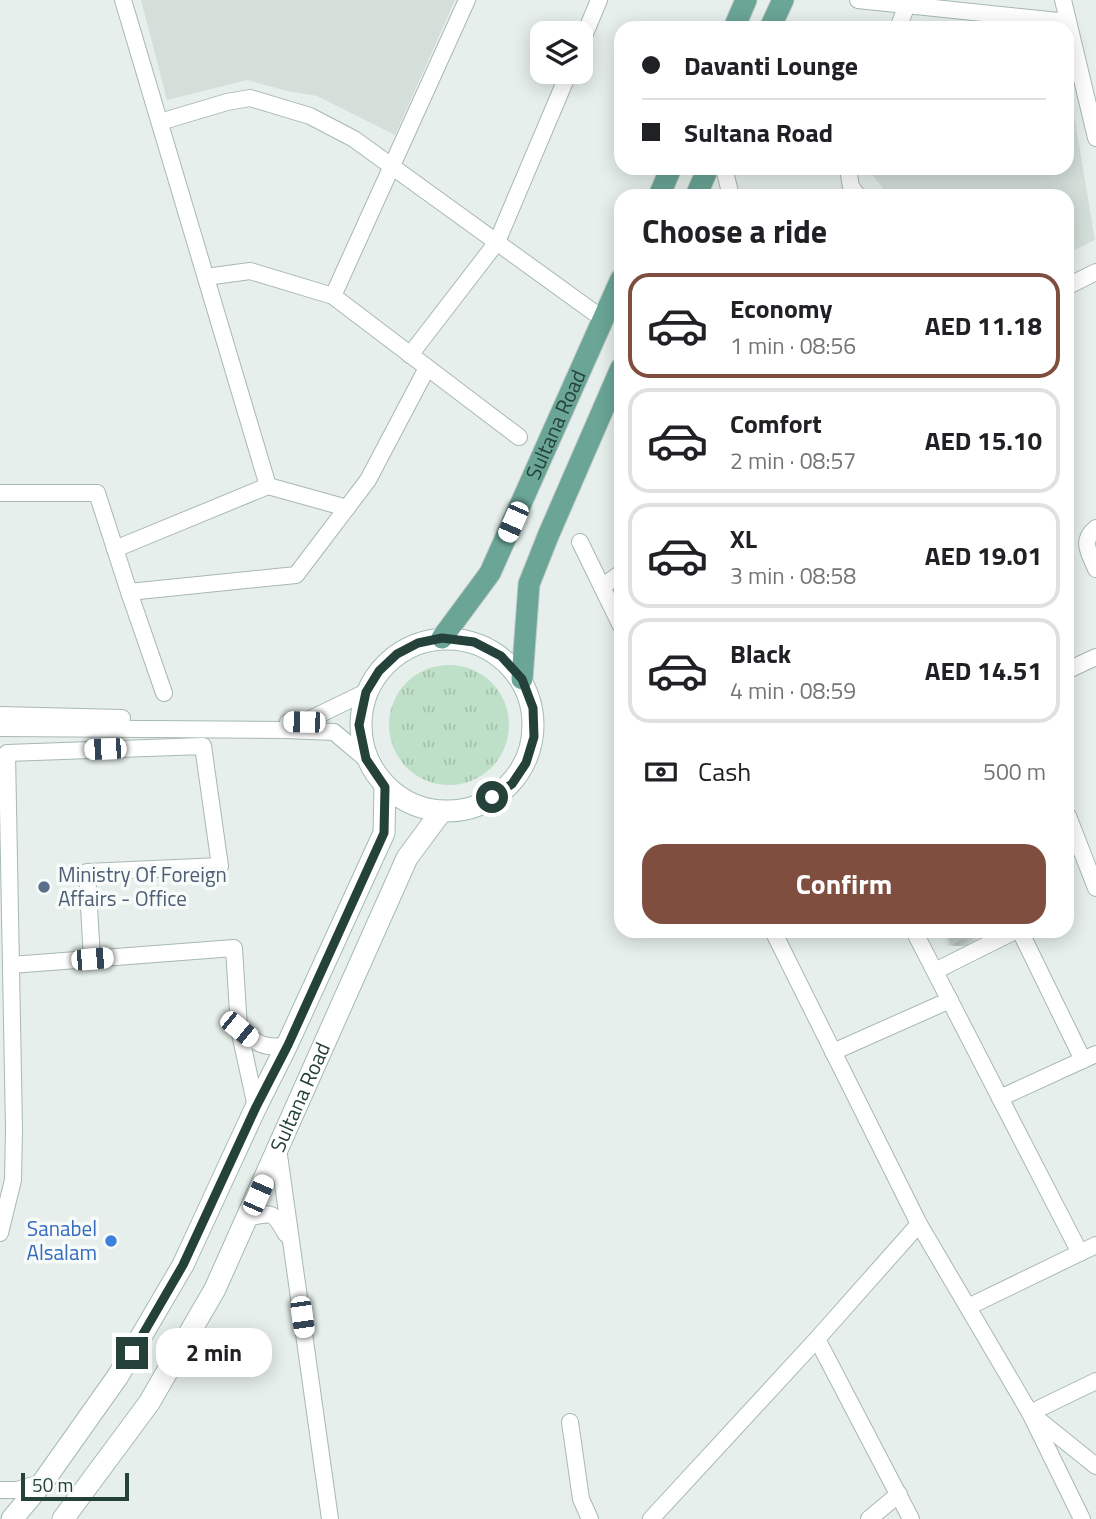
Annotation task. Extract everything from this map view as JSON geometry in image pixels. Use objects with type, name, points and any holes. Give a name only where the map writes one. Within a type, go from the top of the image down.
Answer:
[{"type":"main road","points":[[737,21],[746,0]]},
{"type":"main road","points":[[773,21],[783,0]]},
{"type":"main road","name":"Sultana Road","points":[[442,638],[490,573],[614,295]]},
{"type":"main road","name":"Sultana Road","points":[[522,679],[529,584],[614,384]]},
{"type":"main road","points":[[442,638],[474,642],[501,656],[522,679],[533,708],[534,737],[526,763],[512,784],[476,807],[440,812],[409,804],[385,787],[366,759],[359,725],[366,692],[379,671],[397,654],[418,643],[442,638]]},
{"type":"main road","name":"Sultana Road","points":[[12,1519],[43,1482],[118,1376],[183,1265],[256,1107],[288,1045],[384,833],[385,787]]},
{"type":"main road","name":"Sultana Road","points":[[62,1519],[149,1403],[215,1289],[407,858],[440,812]]},
{"type":"street","points":[[123,0],[268,486]]},
{"type":"street","points":[[332,296],[467,0]]},
{"type":"street","points":[[590,21],[599,0]]},
{"type":"street","points":[[859,0],[1059,21]]},
{"type":"street","points":[[1063,0],[1068,21]]},
{"type":"street","points":[[901,21],[907,5]]},
{"type":"street","points":[[1074,47],[1096,138]]},
{"type":"street","points":[[410,355],[497,242],[564,84]]},
{"type":"street","points":[[160,122],[250,98],[310,116],[354,139],[603,319]]},
{"type":"street","points":[[206,277],[250,271],[332,296],[519,437]]},
{"type":"street","points":[[1074,283],[1096,272]]},
{"type":"street","points":[[129,592],[296,575],[368,480],[427,368]]},
{"type":"street","points":[[115,549],[268,486],[347,508]]},
{"type":"street","points":[[0,494],[97,493],[164,693]]},
{"type":"street","points":[[1096,528],[1086,540],[1096,569]]},
{"type":"street","points":[[580,542],[614,612]]},
{"type":"street","points":[[602,587],[614,578]]},
{"type":"street","points":[[1074,667],[1096,657]]},
{"type":"street","points":[[0,715],[304,722],[366,692]]},
{"type":"street","points":[[0,728],[285,730],[334,733],[366,759]]},
{"type":"street","points":[[0,1233],[13,1180],[7,1128],[7,753],[204,746],[219,866],[87,872],[92,959]]},
{"type":"street","points":[[1074,831],[1096,888]]},
{"type":"street","points":[[776,938],[919,1224],[1030,1413],[1082,1519]]},
{"type":"street","points":[[918,938],[1080,1253]]},
{"type":"street","points":[[935,971],[1003,938]]},
{"type":"street","points":[[1000,1098],[1089,1056],[1022,938]]},
{"type":"street","points":[[7,957],[92,959],[234,947],[239,1029],[256,1107]]},
{"type":"street","points":[[833,1052],[950,1000]]},
{"type":"street","points":[[239,1029],[254,1041],[272,1048],[288,1045]]},
{"type":"street","points":[[278,1148],[330,1519]]},
{"type":"street","points":[[247,1218],[268,1213],[276,1217],[291,1241]]},
{"type":"street","points":[[651,1519],[919,1224]]},
{"type":"street","points":[[968,1307],[1096,1245]]},
{"type":"street","points":[[817,1339],[911,1519]]},
{"type":"street","points":[[1030,1413],[1096,1381]]},
{"type":"street","points":[[1030,1413],[1096,1466]]},
{"type":"street","points":[[570,1422],[581,1499],[590,1519]]},
{"type":"street","points":[[0,1490],[17,1490],[43,1482]]},
{"type":"street","points":[[869,1519],[899,1494]]},
{"type":"shaded area","points":[[141,0],[455,0],[395,135],[317,96],[247,80],[167,100]]},
{"type":"shaded area","points":[[1074,115],[1095,240],[1074,250],[1074,189],[884,189],[872,175],[1074,175]]},
{"type":"green space","points":[[449,665],[472,670],[491,683],[504,702],[509,725],[504,748],[491,767],[472,780],[449,785],[426,780],[407,767],[394,748],[389,725],[394,702],[407,683],[426,670]]},
{"type":"building","points":[[948,938],[963,938],[951,944]]},
{"type":"place","name":"Ministry Of Foreign Affairs - Office","points":[[44,887]]},
{"type":"place","name":"Sanabel Alsalam","points":[[111,1241]]},
{"type":"route","points":[[132,1353],[183,1265],[256,1107],[288,1045],[384,833],[385,787],[366,759],[359,725],[366,692],[379,671],[397,654],[418,643],[442,638],[474,642],[501,656],[522,679],[533,708],[534,737],[526,763],[512,784],[492,797]]}]
